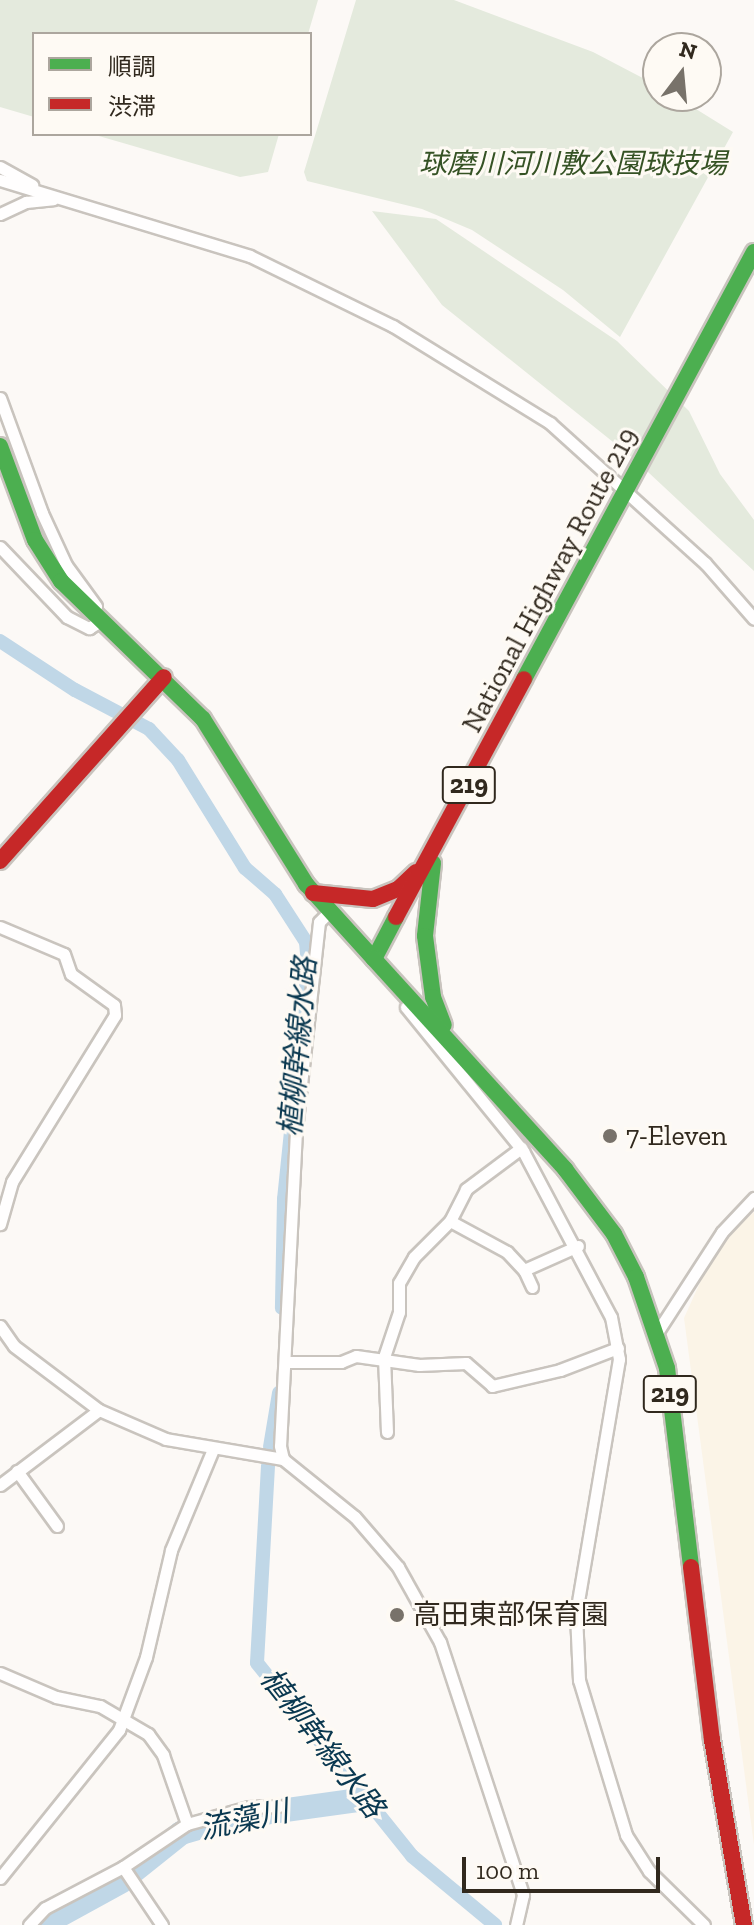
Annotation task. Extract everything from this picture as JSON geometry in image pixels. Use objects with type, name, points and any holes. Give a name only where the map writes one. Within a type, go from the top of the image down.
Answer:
[{"type":"main road","name":"National Highway Route 219","points":[[374,959],[565,612],[754,252]]},
{"type":"main road","points":[[0,446],[35,540],[61,581],[99,622],[164,677],[203,719],[313,893],[374,959]]},
{"type":"main road","points":[[0,861],[164,677]]},
{"type":"main road","points":[[313,893],[373,899],[398,889],[433,853]]},
{"type":"main road","points":[[433,853],[425,936],[433,997],[448,1036]]},
{"type":"main road","name":"219","points":[[374,959],[448,1036],[565,1169],[614,1234],[636,1277],[667,1368],[712,1740],[744,1925]]},
{"type":"street","points":[[0,167],[57,198]]},
{"type":"street","points":[[0,180],[250,256],[337,297],[550,423],[629,489],[705,563],[754,619]]},
{"type":"street","points":[[0,214],[26,202],[57,198]]},
{"type":"street","points":[[0,398],[66,565],[127,645]]},
{"type":"street","points":[[0,547],[67,617],[89,628],[99,622]]},
{"type":"street","points":[[283,1459],[296,1131],[319,922],[329,912]]},
{"type":"street","points":[[0,927],[64,954],[71,974],[114,1005],[115,1015],[12,1182],[0,1224]]},
{"type":"street","points":[[374,959],[413,1019],[521,1148],[578,1246],[611,1317],[618,1348],[576,1614],[579,1680],[626,1835],[649,1871],[704,1925]]},
{"type":"street","points":[[387,1432],[384,1357],[399,1312],[399,1283],[414,1257],[450,1221],[466,1189],[521,1148]]},
{"type":"street","points":[[656,1335],[722,1232],[754,1198]]},
{"type":"street","points":[[450,1221],[507,1252],[524,1270],[532,1287]]},
{"type":"street","points":[[524,1270],[578,1246]]},
{"type":"street","points":[[0,1326],[14,1346],[99,1410],[166,1439],[283,1459],[355,1517],[398,1567],[440,1642],[523,1895],[517,1924]]},
{"type":"street","points":[[287,1362],[384,1357],[419,1365],[466,1363],[492,1386],[560,1370],[618,1348]]},
{"type":"street","points":[[0,1485],[99,1410]]},
{"type":"street","points":[[0,1878],[119,1730],[146,1657],[171,1550],[213,1449]]},
{"type":"street","points":[[17,1471],[57,1526]]},
{"type":"street","points":[[0,1673],[122,1718],[154,1740],[187,1824]]},
{"type":"street","points":[[29,1925],[45,1908],[123,1867],[187,1824],[249,1807],[279,1806]]},
{"type":"street","points":[[123,1867],[162,1925]]},
{"type":"shaded area","points":[[754,1212],[754,1845],[684,1318],[717,1245]]},
{"type":"green space","points":[[0,0],[318,0],[309,32],[32,32],[32,116],[0,107]]},
{"type":"green space","name":"球磨川河川敷公園球技場","points":[[356,0],[454,0],[593,52],[642,78],[642,112],[701,112],[733,132],[620,337],[563,290],[472,230],[422,209],[307,181],[304,172]]},
{"type":"green space","points":[[99,136],[278,136],[268,172],[240,177]]},
{"type":"green space","points":[[372,211],[436,219],[617,341],[689,411],[720,474],[754,520],[754,571],[633,458],[442,305]]},
{"type":"waterway","name":"植柳幹線水路","points":[[0,641],[75,690],[149,729],[178,760],[245,868],[275,894],[306,942],[308,967],[284,1199],[282,1308]]},
{"type":"waterway","name":"植柳幹線水路","points":[[270,1447],[279,1393]]},
{"type":"waterway","name":"植柳幹線水路","points":[[268,1466],[257,1663],[412,1856],[495,1925]]},
{"type":"waterway","name":"流藻川","points":[[135,1870],[181,1833],[236,1817],[365,1799]]},
{"type":"waterway","name":"流藻川","points":[[42,1925],[122,1881]]},
{"type":"traffic: fast","points":[[524,679],[754,252]]},
{"type":"traffic: fast","points":[[0,446],[35,540],[61,581],[203,719],[306,884],[374,959]]},
{"type":"traffic: fast","points":[[433,863],[425,936],[433,997],[444,1025]]},
{"type":"traffic: fast","points":[[396,917],[374,959],[565,1169],[614,1234],[636,1277],[667,1368],[691,1567]]},
{"type":"traffic: jam","points":[[0,861],[164,677]]},
{"type":"traffic: jam","points":[[396,917],[524,679]]},
{"type":"traffic: jam","points":[[313,893],[373,899],[398,889],[416,872]]},
{"type":"traffic: jam","points":[[691,1567],[712,1740],[744,1925]]},
{"type":"place","name":"7-Eleven","points":[[610,1136]]},
{"type":"place","name":"高田東部保育園","points":[[397,1615]]}]
